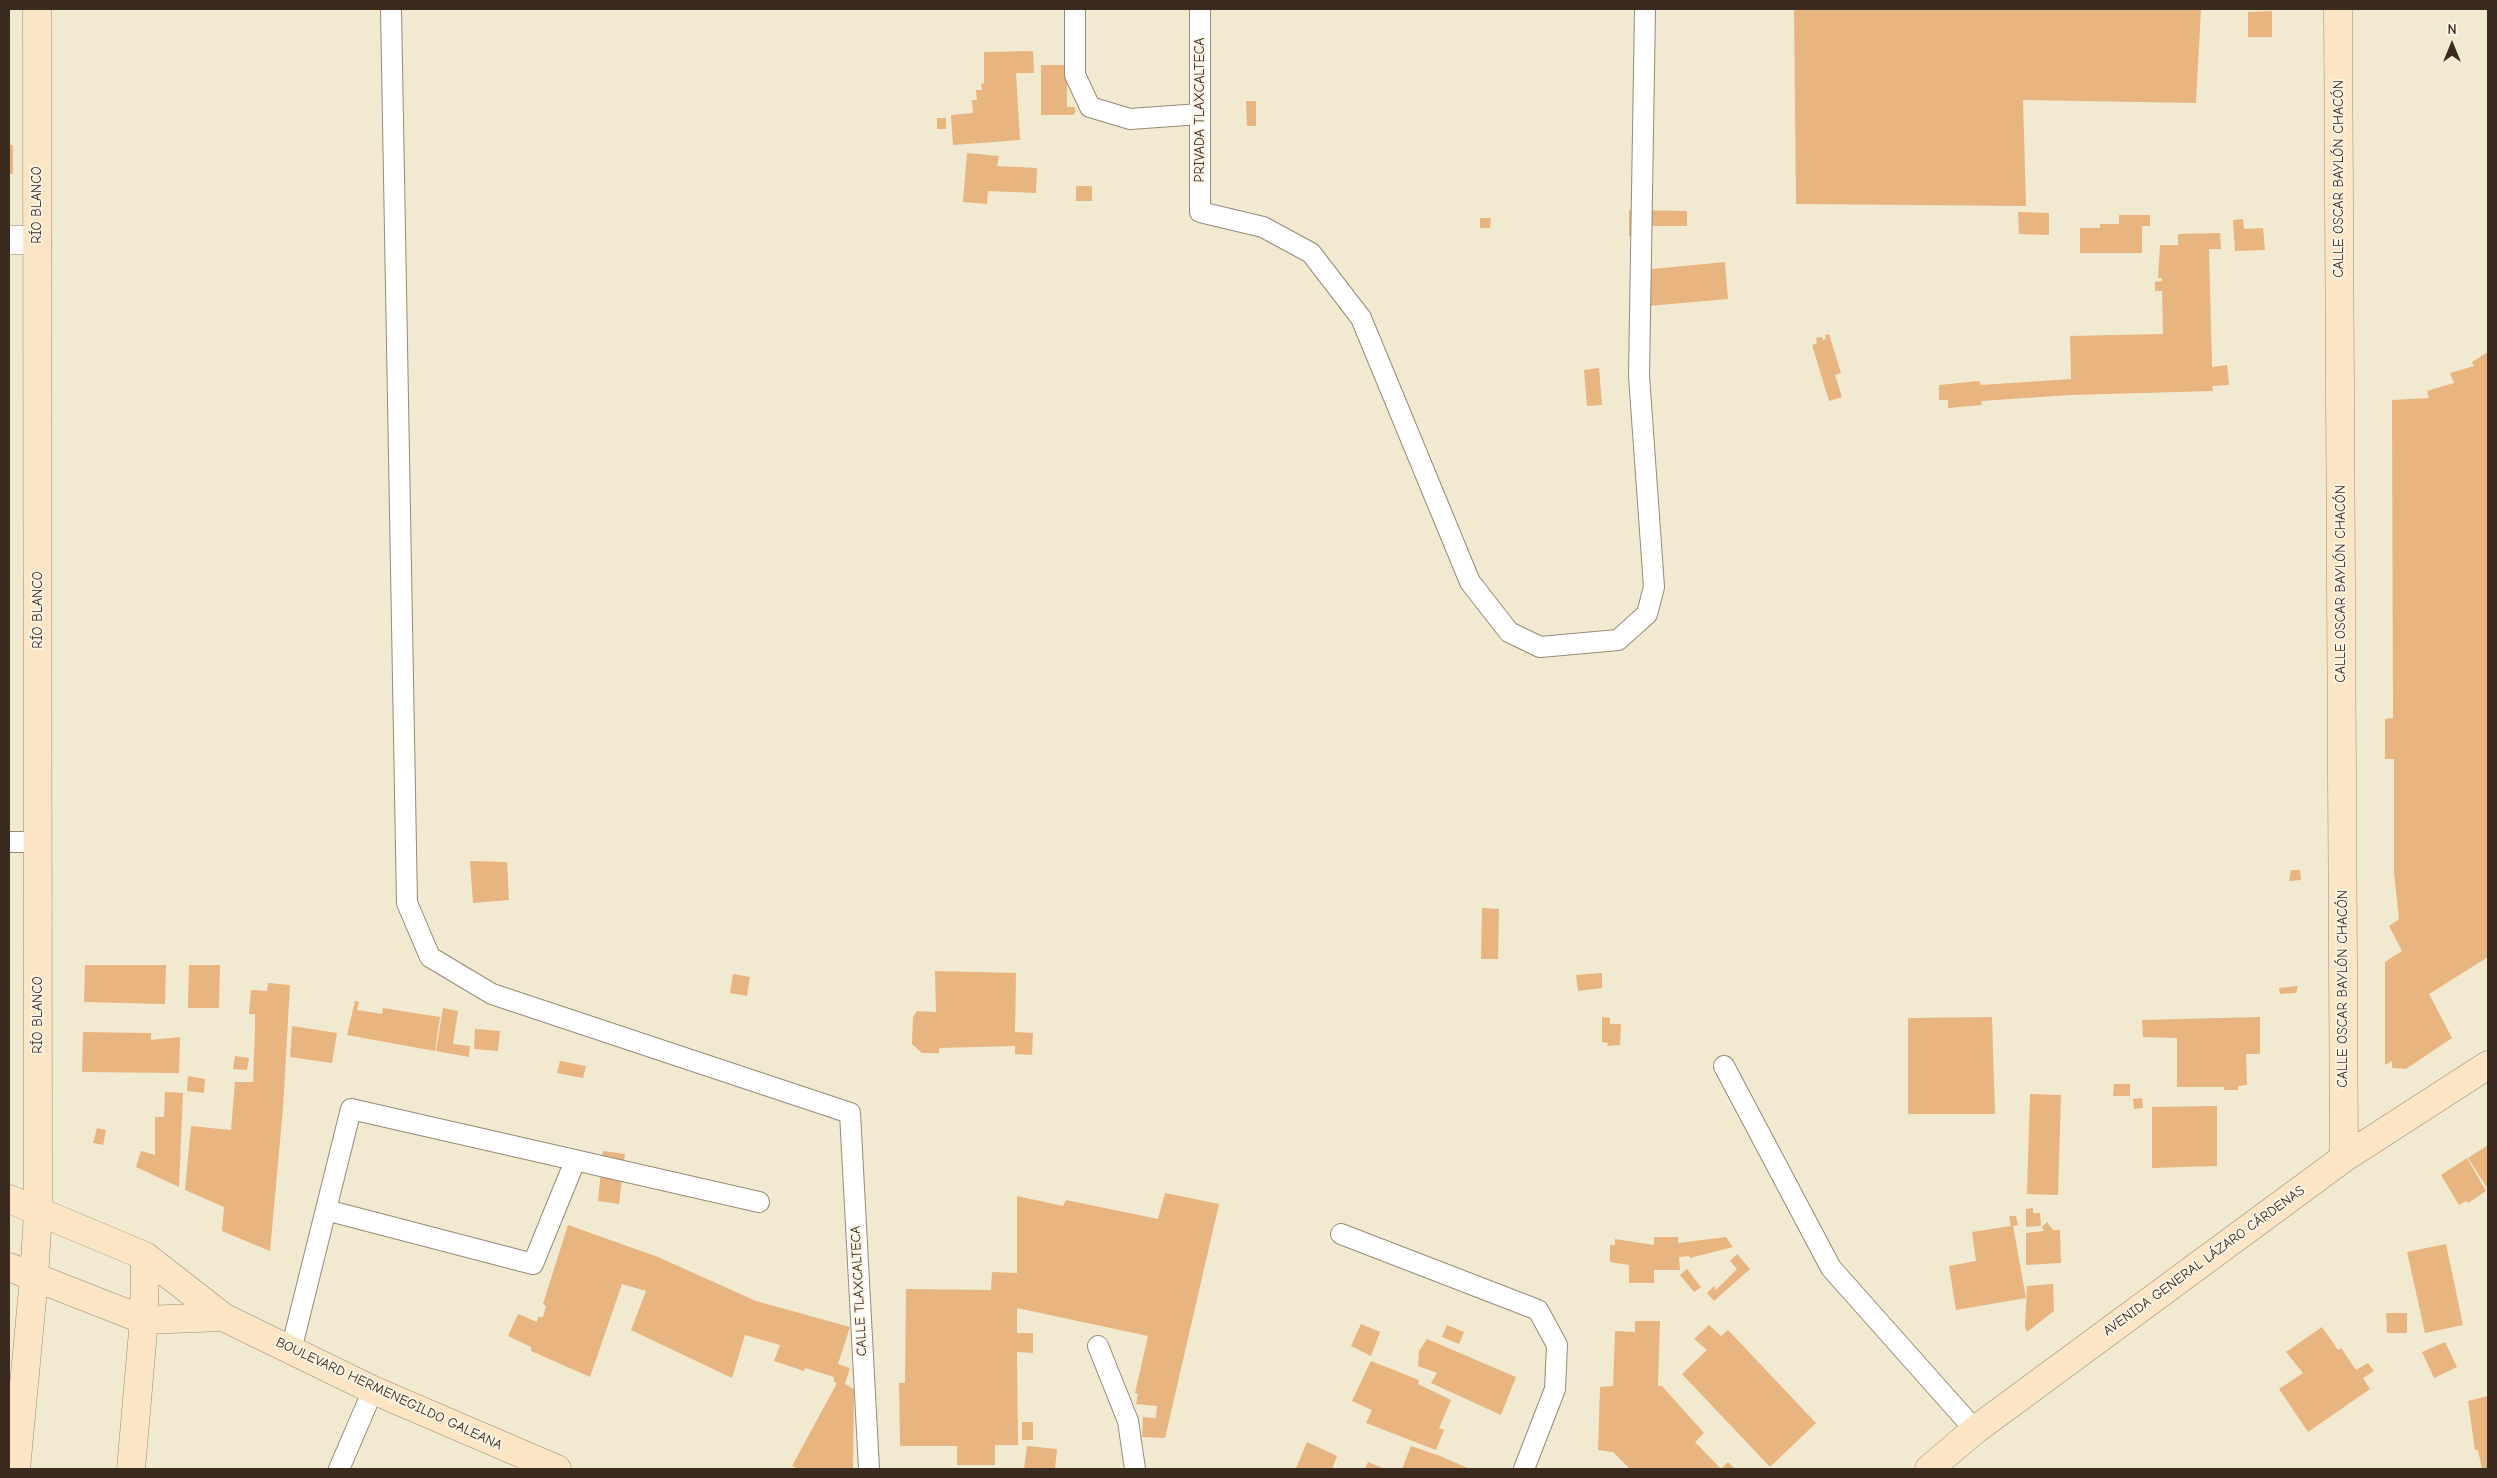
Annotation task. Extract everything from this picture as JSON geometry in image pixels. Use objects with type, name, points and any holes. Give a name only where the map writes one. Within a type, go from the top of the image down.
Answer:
[{"type":"street","name":"RÍO BLANCO","points":[[16,1469],[34,1278],[38,1212],[37,9]]},
{"type":"street","name":"CALLE OSCAR BAYLÓN CHACÓN","points":[[2338,9],[2344,1158]]},
{"type":"street","points":[[9,240],[37,240]]},
{"type":"street","name":"AVENIDA GENERAL LÁZARO CÁRDENAS","points":[[1929,1469],[1975,1430],[2344,1158],[2488,1065]]},
{"type":"street","name":"BOULEVARD HERMENEGILDO GALEANA","points":[[9,1199],[145,1256],[223,1317],[373,1390],[557,1469]]},
{"type":"street","points":[[132,1469],[144,1320],[145,1256]]},
{"type":"street","name":"BOULEVARD HERMENEGILDO GALEANA","points":[[9,1267],[144,1320],[223,1317]]},
{"type":"lane","name":"CALLE TLAXCALTECA","points":[[391,9],[407,903],[430,957],[492,994],[850,1113],[869,1469]]},
{"type":"lane","points":[[1075,9],[1075,75],[1090,107],[1130,118],[1200,114]]},
{"type":"lane","name":"PRIVADA TLAXCALTECA","points":[[1200,9],[1200,212],[1263,227],[1311,253],[1361,318],[1470,582],[1508,632],[1540,647],[1618,640],[1647,614],[1654,587],[1639,376],[1645,9]]},
{"type":"lane","points":[[9,842],[38,842]]},
{"type":"lane","points":[[1724,1066],[1831,1268],[1975,1430]]},
{"type":"lane","points":[[291,1350],[351,1109],[759,1202]]},
{"type":"lane","points":[[326,1210],[533,1264],[575,1160]]},
{"type":"lane","points":[[1341,1234],[1538,1310],[1556,1345],[1555,1389],[1524,1469]]},
{"type":"lane","points":[[1098,1346],[1128,1421],[1134,1469]]},
{"type":"lane","points":[[339,1469],[373,1390]]},
{"type":"building","points":[[1794,9],[2201,9],[2196,103],[2023,100],[2026,206],[1796,204]]},
{"type":"building","points":[[2272,11],[2272,37],[2248,37],[2248,12]]},
{"type":"building","points":[[1033,51],[1034,73],[1016,73],[1020,140],[953,145],[951,115],[973,113],[972,100],[977,100],[976,90],[982,90],[981,84],[984,83],[984,52]]},
{"type":"building","points":[[1041,65],[1067,65],[1067,107],[1075,107],[1073,115],[1041,115]]},
{"type":"building","points":[[1246,101],[1256,101],[1256,126],[1247,126]]},
{"type":"building","points":[[937,118],[946,118],[946,129],[937,129]]},
{"type":"building","points":[[9,145],[13,145],[13,174],[9,174]]},
{"type":"building","points":[[967,153],[999,156],[997,166],[1037,168],[1036,193],[988,191],[987,204],[963,202]]},
{"type":"building","points":[[1076,186],[1092,186],[1092,201],[1076,201]]},
{"type":"building","points":[[1629,210],[1687,211],[1687,226],[1648,226],[1648,236],[1629,236]]},
{"type":"building","points":[[2018,212],[2049,213],[2049,235],[2019,234]]},
{"type":"building","points":[[2119,215],[2150,215],[2150,226],[2142,226],[2142,253],[2080,253],[2080,228],[2100,228],[2100,224],[2119,224]]},
{"type":"building","points":[[1480,218],[1491,218],[1490,228],[1480,228]]},
{"type":"building","points":[[2243,219],[2244,229],[2263,228],[2265,250],[2235,251],[2233,220]]},
{"type":"building","points":[[2220,233],[2221,249],[2209,249],[2212,367],[2227,365],[2229,385],[2212,386],[2213,391],[2070,395],[1981,401],[1982,405],[1948,408],[1948,400],[1939,400],[1939,385],[1979,381],[1981,385],[2071,379],[2070,336],[2163,334],[2162,291],[2155,291],[2155,282],[2162,281],[2162,278],[2158,278],[2160,245],[2178,245],[2178,234]]},
{"type":"building","points":[[1725,262],[1728,299],[1648,306],[1643,270]]},
{"type":"building","points":[[1829,334],[1841,373],[1835,375],[1842,397],[1829,401],[1812,345],[1817,343],[1816,338],[1822,337],[1823,340],[1826,339],[1825,335]]},
{"type":"building","points":[[2488,352],[2488,957],[2429,994],[2452,1038],[2406,1069],[2392,1068],[2392,1061],[2385,1065],[2385,962],[2402,951],[2389,926],[2399,919],[2394,872],[2394,759],[2385,759],[2385,719],[2393,718],[2392,400],[2429,398],[2427,391],[2454,383],[2450,373],[2474,366],[2472,362]]},
{"type":"building","points":[[1599,368],[1602,405],[1587,406],[1584,370]]},
{"type":"building","points":[[470,861],[507,862],[509,900],[473,903]]},
{"type":"building","points":[[2291,870],[2300,870],[2301,880],[2289,881]]},
{"type":"building","points":[[1482,908],[1499,909],[1498,959],[1481,959]]},
{"type":"building","points":[[85,965],[166,965],[165,1004],[84,1002]]},
{"type":"building","points":[[189,965],[220,965],[219,1008],[188,1008]]},
{"type":"building","points":[[935,971],[1016,973],[1015,1032],[1033,1033],[1032,1055],[1015,1054],[1015,1046],[939,1048],[939,1053],[922,1053],[912,1044],[913,1017],[917,1011],[936,1012]]},
{"type":"building","points":[[1602,973],[1602,988],[1578,991],[1576,975]]},
{"type":"building","points":[[733,974],[750,977],[747,996],[730,993]]},
{"type":"building","points":[[268,983],[290,985],[283,1108],[270,1251],[222,1231],[224,1207],[185,1190],[191,1126],[231,1130],[235,1082],[253,1082],[255,1014],[249,1014],[251,990],[267,991]]},
{"type":"building","points":[[2298,986],[2296,993],[2280,994],[2279,988]]},
{"type":"building","points":[[355,1001],[359,1002],[357,1010],[382,1014],[383,1008],[440,1017],[435,1051],[347,1035]]},
{"type":"building","points":[[443,1008],[458,1011],[453,1044],[470,1046],[469,1057],[436,1051]]},
{"type":"building","points":[[1602,1017],[1610,1018],[1610,1024],[1621,1024],[1620,1045],[1607,1046],[1608,1043],[1602,1042]]},
{"type":"building","points":[[1992,1017],[1995,1114],[1908,1114],[1908,1018]]},
{"type":"building","points":[[2260,1017],[2260,1054],[2246,1054],[2247,1085],[2238,1086],[2238,1090],[2224,1090],[2224,1087],[2177,1087],[2177,1038],[2143,1037],[2142,1020]]},
{"type":"building","points":[[292,1026],[337,1033],[332,1063],[290,1057]]},
{"type":"building","points":[[475,1029],[500,1031],[498,1051],[474,1049]]},
{"type":"building","points":[[83,1032],[151,1033],[151,1040],[180,1037],[179,1073],[82,1072]]},
{"type":"building","points":[[235,1056],[249,1058],[247,1070],[233,1069]]},
{"type":"building","points":[[560,1061],[586,1066],[583,1078],[557,1073]]},
{"type":"building","points":[[188,1076],[205,1079],[204,1093],[187,1091]]},
{"type":"building","points":[[2114,1084],[2130,1084],[2130,1096],[2113,1096]]},
{"type":"building","points":[[165,1092],[183,1093],[179,1187],[136,1167],[141,1151],[155,1155],[155,1117],[164,1117]]},
{"type":"building","points":[[2030,1094],[2061,1095],[2058,1195],[2027,1194]]},
{"type":"building","points":[[2142,1098],[2143,1108],[2134,1109],[2133,1099]]},
{"type":"building","points":[[2217,1106],[2217,1166],[2152,1168],[2152,1107]]},
{"type":"building","points":[[97,1128],[106,1130],[103,1145],[93,1143]]},
{"type":"building","points":[[2488,1145],[2488,1189],[2468,1158]]},
{"type":"building","points":[[603,1151],[625,1154],[619,1204],[598,1201]]},
{"type":"building","points":[[2467,1158],[2486,1191],[2468,1203],[2466,1201],[2459,1205],[2441,1175]]},
{"type":"building","points":[[1165,1193],[1219,1204],[1165,1438],[1142,1437],[1143,1417],[1156,1418],[1157,1406],[1136,1404],[1138,1394],[1135,1393],[1148,1336],[1017,1308],[1017,1333],[1033,1333],[1033,1353],[1017,1352],[1018,1445],[995,1445],[995,1465],[957,1465],[957,1446],[900,1446],[899,1383],[905,1383],[906,1289],[991,1290],[992,1272],[1017,1273],[1017,1196],[1063,1206],[1066,1200],[1158,1219]]},
{"type":"building","points":[[2033,1208],[2033,1213],[2040,1213],[2041,1226],[2026,1227],[2026,1209]]},
{"type":"building","points":[[2009,1216],[2016,1216],[2018,1225],[2013,1226],[2026,1298],[1956,1310],[1949,1266],[1976,1261],[1972,1232],[2011,1226]]},
{"type":"building","points":[[2047,1222],[2053,1230],[2060,1230],[2061,1263],[2026,1265],[2026,1233],[2044,1231],[2042,1227]]},
{"type":"building","points":[[568,1225],[658,1257],[756,1301],[850,1327],[838,1364],[850,1368],[845,1384],[854,1389],[853,1469],[799,1469],[792,1466],[837,1383],[834,1382],[834,1377],[805,1368],[804,1371],[774,1361],[780,1345],[745,1335],[732,1378],[631,1330],[646,1291],[622,1284],[590,1377],[531,1351],[531,1347],[508,1336],[518,1314],[537,1322],[538,1317],[543,1317],[546,1306],[543,1304]]},
{"type":"building","points":[[1654,1237],[1678,1237],[1678,1243],[1726,1237],[1733,1247],[1690,1258],[1689,1256],[1679,1257],[1680,1270],[1654,1270],[1654,1283],[1629,1283],[1629,1265],[1610,1262],[1610,1245],[1615,1245],[1615,1239],[1654,1245]]},
{"type":"building","points":[[2446,1244],[2463,1325],[2425,1333],[2407,1252]]},
{"type":"building","points":[[1737,1254],[1750,1269],[1714,1301],[1707,1293],[1714,1286],[1716,1290],[1737,1269],[1730,1261]]},
{"type":"building","points":[[1687,1269],[1701,1287],[1694,1292],[1680,1275]]},
{"type":"building","points":[[2053,1284],[2054,1311],[2027,1332],[2025,1327],[2027,1286]]},
{"type":"building","points":[[2386,1313],[2407,1313],[2407,1333],[2387,1333]]},
{"type":"building","points":[[1635,1321],[1660,1321],[1658,1386],[1662,1386],[1704,1433],[1695,1442],[1721,1469],[1630,1469],[1613,1452],[1598,1450],[1600,1387],[1613,1386],[1615,1331],[1635,1332]]},
{"type":"building","points":[[1361,1324],[1380,1332],[1371,1356],[1351,1346]]},
{"type":"building","points":[[1447,1325],[1464,1332],[1459,1344],[1442,1337]]},
{"type":"building","points":[[1709,1325],[1721,1336],[1728,1330],[1816,1423],[1770,1467],[1682,1374],[1707,1350],[1694,1339]]},
{"type":"building","points":[[2322,1327],[2338,1350],[2341,1348],[2356,1370],[2368,1363],[2374,1371],[2363,1378],[2370,1389],[2308,1432],[2279,1389],[2303,1373],[2286,1352]]},
{"type":"building","points":[[1427,1339],[1516,1377],[1501,1415],[1431,1383],[1437,1373],[1418,1366],[1419,1351]]},
{"type":"building","points":[[2445,1342],[2457,1367],[2434,1378],[2422,1352]]},
{"type":"building","points":[[1371,1361],[1419,1380],[1418,1384],[1451,1400],[1439,1428],[1444,1430],[1436,1450],[1366,1423],[1372,1410],[1352,1401]]},
{"type":"building","points":[[2488,1396],[2488,1469],[2482,1469],[2478,1450],[2475,1450],[2468,1401]]},
{"type":"building","points":[[1022,1422],[1033,1422],[1033,1440],[1022,1440]]},
{"type":"building","points":[[1307,1442],[1337,1456],[1332,1469],[1296,1468]]},
{"type":"building","points":[[1027,1446],[1057,1449],[1055,1469],[1024,1469]]},
{"type":"building","points":[[1411,1446],[1440,1456],[1470,1469],[1402,1469]]},
{"type":"building","points":[[1368,1462],[1385,1469],[1365,1469]]},
{"type":"building","points":[[1728,1462],[1735,1469],[1721,1469]]}]
